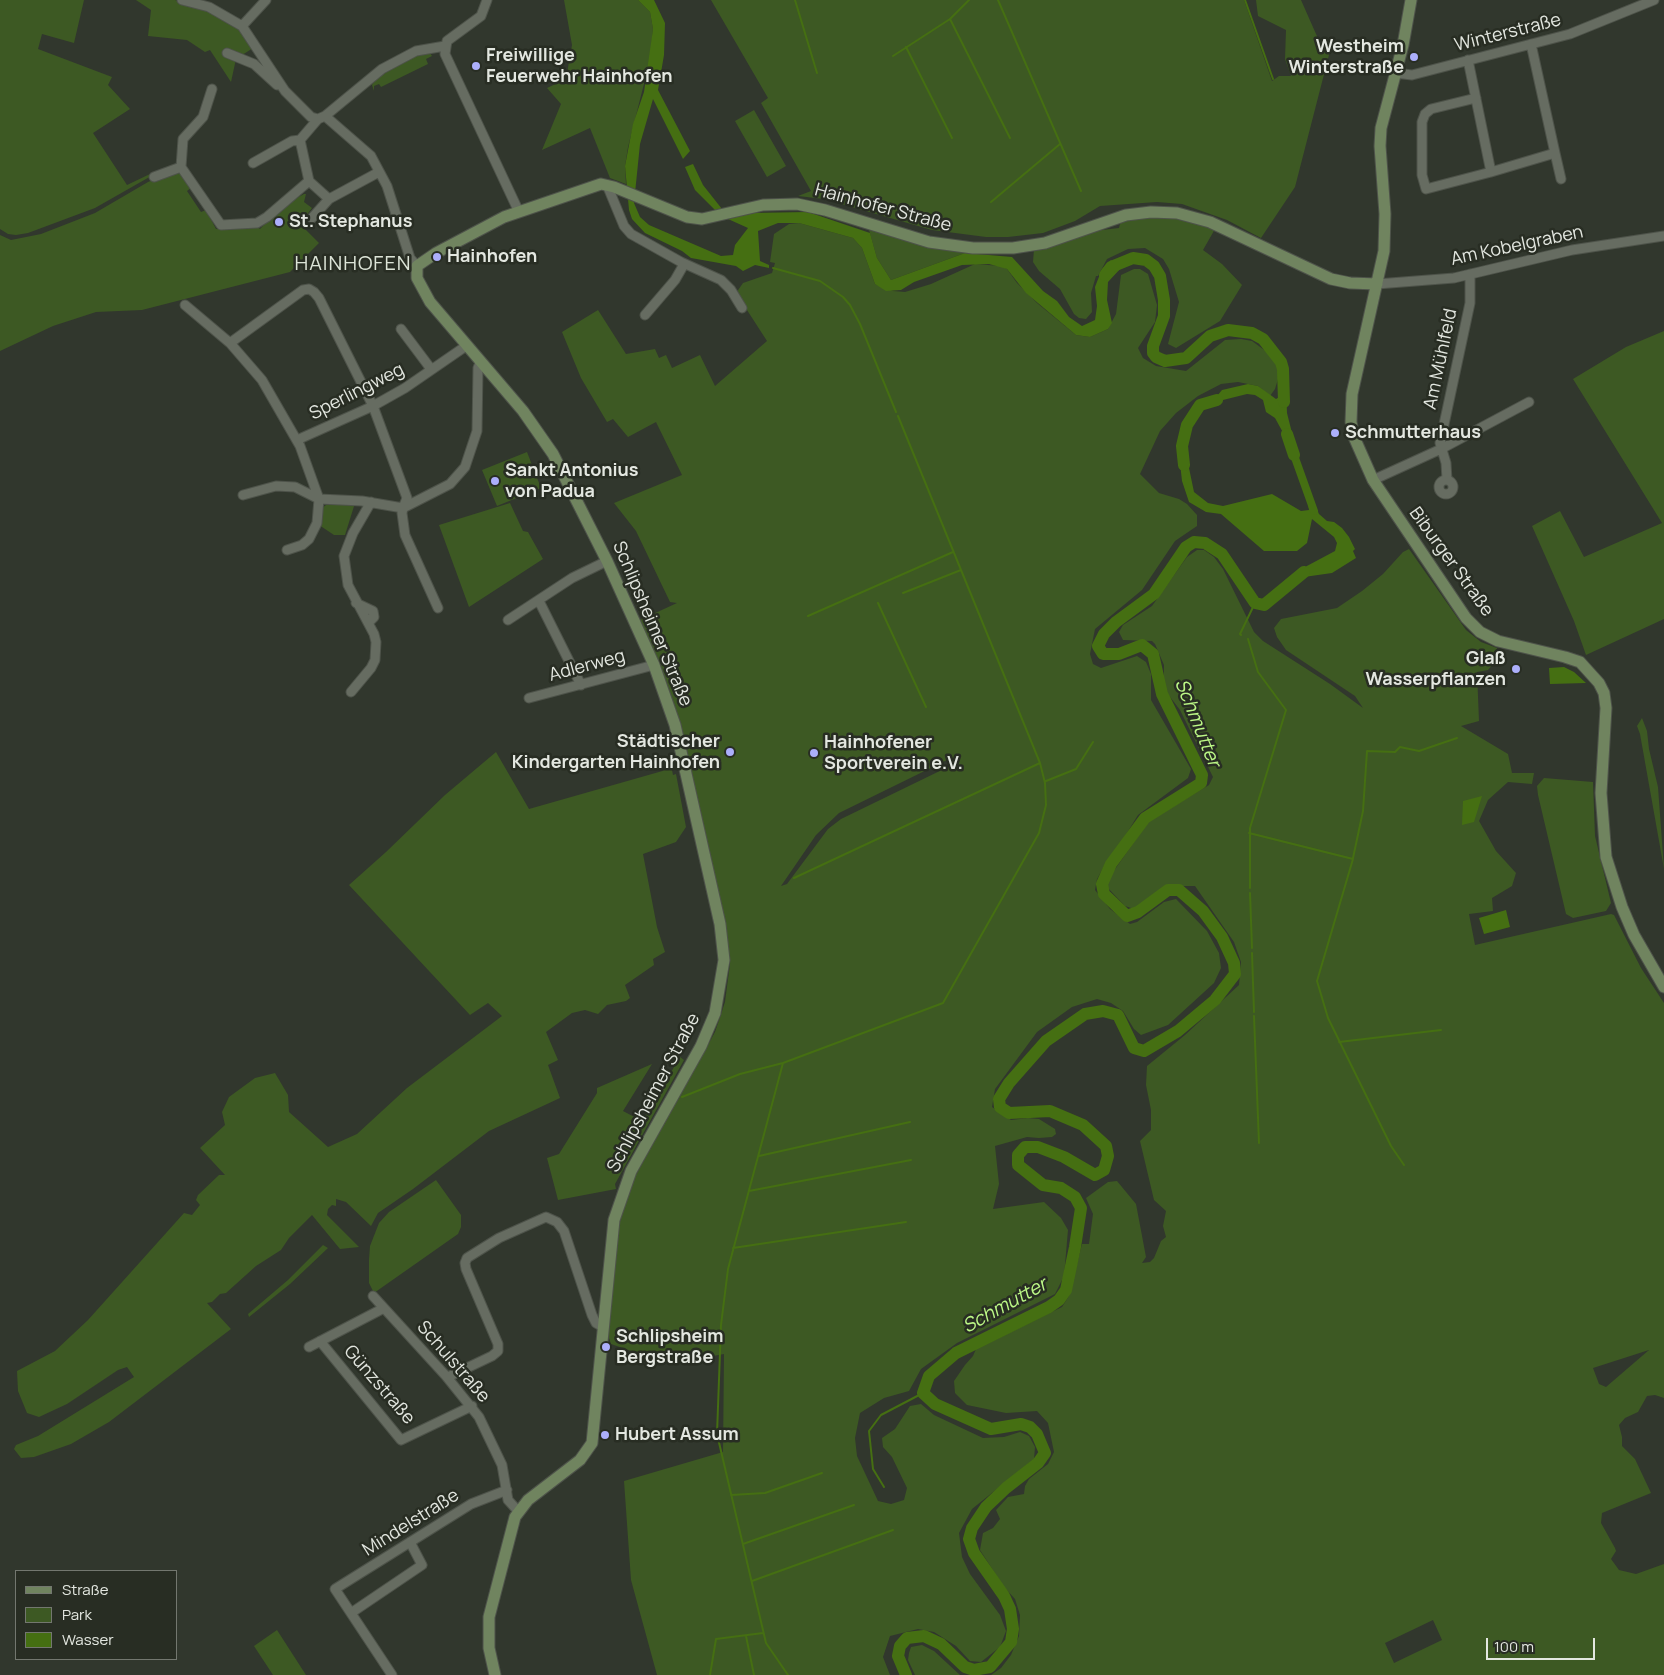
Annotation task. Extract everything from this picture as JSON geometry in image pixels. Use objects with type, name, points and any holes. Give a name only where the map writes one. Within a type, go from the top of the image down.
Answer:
[{"type":"street","points":[[182,0],[209,7],[242,26],[285,92]]},
{"type":"street","points":[[242,26],[266,0]]},
{"type":"street","points":[[487,0],[481,16],[447,41],[445,54],[518,212]]},
{"type":"street","name":"Biburger Straße","points":[[1411,0],[1380,137],[1385,233],[1377,284],[1350,411],[1354,437],[1362,460],[1373,480],[1466,618],[1480,632],[1498,641],[1565,656],[1580,662],[1599,683],[1604,693],[1606,708],[1601,793],[1606,857],[1622,907],[1634,935],[1664,987]]},
{"type":"street","name":"Winterstraße","points":[[1395,73],[1412,75],[1578,32],[1654,0]]},
{"type":"street","points":[[1532,44],[1562,179]]},
{"type":"street","points":[[253,163],[292,141],[300,140],[321,118],[382,69],[416,51],[445,46]]},
{"type":"street","points":[[227,53],[254,64],[311,117],[321,118],[371,156],[396,209],[410,258],[417,266],[436,253],[518,212],[595,185],[610,186],[624,226],[631,234],[681,262],[721,280],[731,290],[742,308]]},
{"type":"street","points":[[1468,60],[1491,172]]},
{"type":"street","points":[[212,89],[203,117],[183,139],[181,166],[221,225],[257,222],[267,217],[310,181]]},
{"type":"street","points":[[1476,98],[1431,109],[1425,114],[1422,122],[1422,176],[1426,189],[1555,154]]},
{"type":"street","points":[[300,140],[310,181],[329,199]]},
{"type":"street","points":[[154,177],[181,166]]},
{"type":"street","points":[[312,218],[329,199],[379,172]]},
{"type":"street","name":"Hainhofer Straße","points":[[610,186],[687,217],[702,219],[763,205],[797,204],[825,210],[929,242],[981,248],[1014,248],[1045,243],[1134,213],[1177,213],[1210,222],[1331,279],[1350,284],[1377,284]]},
{"type":"street","name":"Am Kobelgraben","points":[[1377,284],[1470,274],[1572,250],[1664,236]]},
{"type":"street","points":[[645,316],[676,280],[683,266],[681,262]]},
{"type":"street","name":"Schlipsheimer Straße","points":[[417,266],[417,278],[422,289],[480,363],[523,411],[549,448],[568,480],[654,665],[675,725],[720,924],[724,960],[715,1013],[701,1046],[631,1171],[622,1190],[611,1230],[592,1443],[580,1460],[528,1500],[518,1511],[513,1523],[489,1617],[489,1648],[493,1675]]},
{"type":"street","name":"Am Mühlfeld","points":[[1447,480],[1446,463],[1441,449],[1440,438],[1470,303],[1470,274]]},
{"type":"street","points":[[230,343],[303,290],[308,288],[318,298],[373,406],[407,498],[404,508],[404,536],[438,608]]},
{"type":"street","points":[[185,305],[230,343],[262,380],[297,440],[311,473],[319,499],[317,523],[309,539],[302,545],[288,550]]},
{"type":"street","name":"Sperlingweg","points":[[401,328],[431,369]]},
{"type":"street","name":"Sperlingweg","points":[[297,440],[373,406],[405,388],[466,346]]},
{"type":"street","points":[[243,495],[276,486],[295,487],[319,499],[371,502],[404,508],[450,484],[465,467],[477,431],[478,368],[480,363]]},
{"type":"street","points":[[1373,480],[1441,449],[1529,402]]},
{"type":"street","points":[[352,692],[375,660],[376,642],[348,585],[344,556],[352,533],[371,502]]},
{"type":"street","points":[[508,620],[572,578],[607,561]]},
{"type":"street","points":[[539,601],[581,685]]},
{"type":"street","name":"Adlerweg","points":[[529,698],[654,665]]},
{"type":"street","points":[[448,1377],[492,1356],[498,1351],[498,1344],[466,1269],[465,1262],[467,1258],[499,1238],[546,1218],[557,1222],[564,1231],[592,1315],[596,1323],[603,1327]]},
{"type":"street","name":"Schulstraße","points":[[372,1296],[448,1377],[472,1406],[502,1465],[510,1505],[518,1511]]},
{"type":"street","name":"Günzstraße","points":[[309,1347],[384,1308]]},
{"type":"street","name":"Günzstraße","points":[[320,1341],[348,1379],[401,1440],[472,1406]]},
{"type":"street","name":"Mindelstraße","points":[[351,1613],[335,1588],[471,1504],[506,1490]]},
{"type":"street","points":[[392,1675],[351,1613],[422,1564],[410,1542]]},
{"type":"green space","points":[[0,0],[84,0],[74,43],[42,34],[38,49],[112,77],[108,85],[130,109],[93,133],[127,185],[150,174],[153,175],[95,208],[28,233],[16,235],[8,234],[0,229]]},
{"type":"green space","points":[[136,0],[175,0],[209,12],[242,31],[253,48],[236,59],[231,82],[210,50],[205,52],[187,40],[148,36],[151,10]]},
{"type":"green space","points":[[564,0],[638,0],[650,12],[653,29],[650,60],[628,147],[625,166],[626,184],[610,178],[590,128],[542,150],[561,104],[547,88],[566,79],[572,45]]},
{"type":"green space","points":[[711,0],[1244,0],[1272,81],[1279,76],[1291,76],[1285,59],[1286,30],[1258,16],[1256,0],[1301,0],[1320,43],[1330,51],[1295,187],[1261,238],[1227,220],[1182,204],[1157,202],[1100,206],[1075,221],[1043,233],[1008,237],[986,237],[932,230],[824,199],[798,196],[811,191],[761,103],[768,98]]},
{"type":"green space","points":[[429,51],[432,56],[426,59],[428,64],[381,87],[379,84],[374,86],[374,91],[372,85],[374,80],[386,69],[415,55]]},
{"type":"green space","points":[[754,110],[786,166],[767,177],[735,121]]},
{"type":"green space","points":[[174,171],[180,172],[192,187],[187,191],[201,212],[206,210],[216,229],[255,225],[260,229],[282,206],[306,194],[304,202],[312,208],[300,224],[319,243],[290,272],[142,310],[96,312],[53,326],[0,351],[0,235],[11,240],[41,234],[95,213],[148,182]]},
{"type":"green space","points":[[1154,215],[1196,221],[1215,229],[1203,250],[1222,264],[1242,285],[1220,321],[1176,348],[1168,344],[1179,302],[1169,269],[1163,259],[1145,248],[1128,249],[1107,259],[1098,276],[1096,276],[1091,293],[1092,312],[1086,319],[1079,318],[1074,314],[1060,289],[1039,271],[1033,262],[1034,249],[1100,227],[1102,230],[1119,228],[1121,220]]},
{"type":"green space","points":[[799,223],[853,238],[862,248],[875,284],[893,291],[905,292],[931,284],[975,264],[1001,266],[1007,269],[1017,283],[1037,303],[1076,335],[1090,337],[1108,329],[1116,314],[1121,275],[1134,269],[1140,269],[1148,274],[1157,305],[1155,322],[1138,348],[1143,358],[1156,366],[1186,371],[1225,340],[1241,339],[1252,341],[1267,352],[1277,363],[1279,376],[1275,389],[1270,396],[1258,386],[1238,382],[1221,384],[1198,396],[1176,413],[1160,431],[1140,474],[1159,493],[1179,499],[1187,504],[1197,515],[1197,526],[1175,541],[1142,590],[1095,629],[1090,654],[1093,664],[1101,668],[1137,656],[1146,662],[1151,674],[1151,700],[1191,769],[1188,778],[1138,815],[1117,849],[1107,861],[1097,879],[1095,890],[1110,909],[1130,924],[1137,922],[1164,902],[1176,899],[1207,931],[1219,953],[1221,968],[1214,983],[1168,1025],[1141,1035],[1134,1029],[1123,1011],[1111,1003],[1097,999],[1072,1007],[1037,1032],[995,1089],[992,1107],[1011,1120],[1039,1119],[1055,1129],[1056,1134],[1052,1137],[1027,1137],[995,1146],[999,1184],[993,1209],[1044,1202],[1061,1218],[1068,1230],[1064,1276],[1055,1294],[957,1343],[921,1369],[909,1391],[884,1398],[860,1413],[855,1438],[857,1456],[878,1501],[891,1504],[904,1500],[907,1488],[892,1457],[883,1447],[882,1438],[895,1429],[910,1406],[921,1404],[934,1415],[983,1438],[1004,1437],[1020,1432],[1029,1436],[1035,1447],[1034,1459],[972,1509],[959,1533],[962,1557],[970,1574],[1000,1615],[1006,1631],[1000,1647],[981,1662],[970,1661],[956,1646],[934,1632],[918,1629],[890,1636],[883,1657],[890,1675],[657,1675],[631,1580],[624,1481],[723,1452],[724,1354],[669,1364],[611,1344],[608,1335],[618,1226],[634,1178],[715,1032],[725,1002],[730,964],[725,923],[661,669],[640,620],[677,603],[670,602],[636,531],[614,503],[682,475],[656,422],[628,437],[613,419],[607,422],[581,378],[562,332],[598,310],[626,354],[655,349],[659,358],[666,355],[672,368],[700,355],[715,386],[767,341],[736,293],[743,283],[772,273],[775,263],[770,262],[774,234],[789,224]],"holes":[[[947,760],[950,766],[841,819],[828,829],[787,884],[781,886],[816,835],[839,813]]]},
{"type":"green space","points":[[869,230],[964,250],[965,253],[891,280],[877,258]]},
{"type":"green space","points":[[1664,331],[1664,619],[1586,655],[1574,621],[1532,526],[1560,511],[1584,557],[1662,523],[1573,379],[1626,347]]},
{"type":"green space","points":[[527,452],[541,488],[497,506],[482,470]]},
{"type":"green space","points":[[355,503],[345,535],[334,535],[319,525],[322,508],[326,505]]},
{"type":"green space","points":[[510,503],[523,531],[528,532],[543,559],[469,607],[439,525]]},
{"type":"green space","points":[[1409,549],[1466,630],[1481,642],[1497,648],[1497,657],[1488,670],[1477,672],[1479,721],[1461,726],[1508,754],[1512,773],[1534,773],[1532,784],[1508,782],[1488,800],[1479,821],[1496,851],[1516,873],[1512,886],[1492,898],[1493,911],[1469,914],[1475,945],[1611,914],[1614,915],[1641,968],[1664,1003],[1664,1398],[1655,1395],[1647,1396],[1638,1412],[1625,1418],[1619,1425],[1622,1446],[1635,1459],[1651,1493],[1602,1513],[1601,1523],[1615,1548],[1616,1551],[1611,1559],[1619,1570],[1636,1574],[1664,1564],[1664,1675],[991,1675],[1001,1668],[1011,1655],[1019,1636],[1020,1615],[1015,1599],[1004,1587],[980,1550],[983,1533],[993,1528],[1000,1519],[996,1510],[1008,1497],[1024,1494],[1025,1486],[1029,1479],[1048,1464],[1054,1452],[1048,1423],[1037,1411],[1006,1413],[967,1405],[955,1393],[954,1381],[976,1349],[1062,1307],[1069,1296],[1082,1244],[1089,1244],[1093,1214],[1086,1198],[1108,1182],[1117,1181],[1136,1204],[1146,1257],[1142,1263],[1150,1262],[1154,1258],[1161,1241],[1166,1237],[1163,1226],[1166,1211],[1154,1200],[1140,1141],[1151,1130],[1151,1110],[1146,1085],[1147,1066],[1185,1035],[1239,985],[1241,962],[1234,942],[1195,886],[1168,886],[1134,909],[1125,906],[1107,887],[1106,882],[1149,821],[1209,785],[1213,777],[1180,710],[1164,689],[1164,665],[1155,644],[1152,641],[1123,640],[1119,632],[1123,625],[1152,606],[1187,557],[1197,550],[1204,550],[1214,557],[1223,569],[1254,632],[1263,641],[1330,684],[1363,708],[1355,696],[1286,650],[1277,637],[1274,628],[1281,619],[1337,608],[1383,574],[1403,552]],"holes":[[[1649,1350],[1606,1387],[1599,1384],[1593,1368]],[[1433,1620],[1442,1640],[1394,1663],[1385,1643]]]},
{"type":"green space","points":[[1642,718],[1647,731],[1649,749],[1658,787],[1664,869],[1637,726]]},
{"type":"green space","points":[[496,752],[529,809],[673,768],[673,775],[676,774],[686,827],[676,842],[643,854],[657,927],[665,952],[653,959],[654,965],[625,985],[630,998],[626,1001],[607,1005],[598,1014],[585,1010],[572,1013],[546,1032],[558,1060],[548,1065],[560,1098],[489,1131],[378,1213],[371,1226],[346,1202],[336,1199],[336,1206],[332,1205],[328,1209],[327,1215],[359,1247],[340,1249],[312,1215],[289,1238],[281,1250],[256,1266],[226,1293],[220,1294],[212,1302],[207,1303],[231,1329],[109,1422],[71,1444],[34,1457],[21,1458],[14,1449],[16,1445],[38,1436],[134,1377],[127,1367],[118,1370],[67,1404],[39,1417],[27,1413],[18,1391],[17,1371],[55,1351],[88,1320],[184,1213],[192,1215],[200,1205],[196,1200],[198,1195],[219,1175],[225,1175],[200,1148],[225,1125],[222,1112],[229,1097],[255,1078],[275,1073],[288,1095],[289,1112],[328,1147],[357,1134],[407,1088],[502,1016],[488,1003],[470,1015],[349,885],[445,795]]},
{"type":"green space","points":[[1544,778],[1593,782],[1595,836],[1611,903],[1606,911],[1573,918],[1566,914],[1538,795],[1537,786]]},
{"type":"green space","points":[[680,1057],[684,1060],[615,1184],[616,1189],[558,1200],[547,1158],[559,1154],[597,1093],[597,1088],[652,1064],[623,1111],[642,1121]]},
{"type":"green space","points":[[436,1180],[461,1215],[461,1227],[458,1234],[374,1293],[369,1283],[370,1246],[379,1223],[389,1212]]},
{"type":"green space","points":[[323,1245],[328,1248],[290,1284],[249,1317],[248,1314],[288,1280]]},
{"type":"green space","points":[[277,1630],[306,1675],[273,1675],[254,1646]]},
{"type":"green space","points":[[922,1645],[934,1651],[960,1675],[915,1675],[908,1660],[909,1653],[911,1647]]},
{"type":"water","points":[[638,0],[654,0],[665,23],[664,55],[658,90],[690,151],[683,159],[653,99],[640,144],[634,203],[640,217],[649,225],[721,256],[733,255],[735,245],[748,228],[728,219],[751,213],[808,212],[870,233],[877,258],[891,280],[965,253],[1012,257],[1043,291],[1057,301],[1069,317],[1082,326],[1095,320],[1097,306],[1095,287],[1102,269],[1111,260],[1121,268],[1108,282],[1107,300],[1112,323],[1108,329],[1090,337],[1076,335],[1026,293],[1007,269],[989,264],[962,265],[914,282],[901,290],[886,291],[875,284],[862,248],[853,238],[799,223],[778,223],[758,231],[760,261],[769,265],[769,268],[755,265],[743,271],[736,266],[691,258],[682,251],[645,233],[632,219],[629,210],[625,166],[633,124],[644,92],[653,29],[650,12]]},
{"type":"water","points":[[693,164],[703,185],[722,209],[716,211],[695,190],[685,167]]},
{"type":"water","points":[[1248,384],[1258,386],[1276,399],[1281,396],[1279,392],[1284,386],[1286,387],[1287,413],[1293,437],[1292,449],[1275,418],[1266,412],[1263,400],[1255,395],[1247,394],[1223,400],[1216,406],[1206,408],[1200,405],[1217,396],[1222,390]]},
{"type":"water","points":[[1182,449],[1189,468],[1194,492],[1208,503],[1223,506],[1272,494],[1301,511],[1309,510],[1308,503],[1313,501],[1319,514],[1327,521],[1334,522],[1342,528],[1349,537],[1355,549],[1353,551],[1356,558],[1332,573],[1304,577],[1291,583],[1305,567],[1335,551],[1337,543],[1334,537],[1312,519],[1307,543],[1297,551],[1264,551],[1221,514],[1206,512],[1189,502],[1182,481],[1179,454]]},
{"type":"water","points":[[1564,667],[1574,672],[1586,683],[1550,684],[1549,668]]},
{"type":"water","points":[[1482,796],[1474,822],[1462,825],[1463,801]]},
{"type":"water","points":[[1506,910],[1510,927],[1484,934],[1479,918]]},
{"type":"waterway","points":[[795,0],[817,73]]},
{"type":"waterway","points":[[893,56],[950,19],[969,0]]},
{"type":"waterway","points":[[998,0],[1081,191]]},
{"type":"waterway","points":[[1245,0],[1273,79]]},
{"type":"waterway","points":[[950,19],[1010,138]]},
{"type":"waterway","points":[[906,47],[952,138]]},
{"type":"waterway","points":[[991,202],[1060,144]]},
{"type":"waterway","name":"Schmutter","points":[[1105,275],[1111,267],[1133,258],[1146,260],[1154,266],[1160,276],[1164,300],[1164,316],[1153,346],[1153,353],[1156,357],[1165,361],[1186,358],[1210,336],[1228,330],[1252,333],[1263,339],[1281,362],[1284,402]]},
{"type":"waterway","points":[[773,268],[820,281],[843,297],[850,305],[860,324],[896,412]]},
{"type":"waterway","name":"Schmutter","points":[[1184,465],[1182,446],[1187,425],[1200,405],[1217,400]]},
{"type":"waterway","points":[[788,1675],[766,1643],[717,1434],[721,1325],[728,1269],[783,1063],[943,1003],[1039,833],[1046,805],[1045,783],[1040,763],[898,416]]},
{"type":"waterway","name":"Schmutter","points":[[1287,434],[1294,455]]},
{"type":"waterway","name":"Schmutter","points":[[1294,455],[1314,511]]},
{"type":"waterway","name":"Schmutter","points":[[906,1675],[898,1656],[900,1646],[907,1638],[924,1636],[941,1644],[965,1667],[974,1670],[990,1667],[1011,1642],[1013,1629],[1010,1609],[1004,1596],[974,1553],[969,1539],[972,1528],[986,1507],[1006,1488],[1038,1463],[1045,1453],[1037,1434],[1030,1427],[1021,1424],[991,1429],[935,1404],[923,1393],[929,1376],[956,1353],[1049,1307],[1059,1300],[1066,1290],[1081,1208],[1075,1197],[1061,1188],[1043,1185],[1018,1165],[1018,1155],[1025,1147],[1038,1147],[1064,1157],[1095,1175],[1104,1170],[1108,1156],[1106,1146],[1083,1125],[1050,1111],[1009,1113],[1000,1107],[999,1099],[1009,1083],[1046,1041],[1085,1014],[1103,1011],[1118,1015],[1134,1048],[1144,1051],[1178,1031],[1215,1000],[1235,974],[1234,963],[1222,937],[1203,911],[1179,890],[1168,890],[1138,912],[1127,916],[1104,894],[1102,884],[1111,864],[1145,818],[1201,783],[1202,775],[1162,694],[1153,654],[1142,645],[1119,654],[1103,654],[1098,646],[1104,634],[1116,622],[1154,594],[1186,547],[1194,542],[1205,543],[1222,554],[1255,603],[1264,605],[1304,572]]},
{"type":"waterway","points":[[808,616],[953,552]]},
{"type":"waterway","points":[[903,593],[961,570]]},
{"type":"waterway","points":[[878,603],[926,707]]},
{"type":"waterway","points":[[1241,635],[1255,603]]},
{"type":"waterway","points":[[1248,639],[1258,672],[1286,710],[1250,828],[1250,888]]},
{"type":"waterway","points":[[1353,858],[1363,811],[1367,751],[1395,752],[1400,747],[1419,751],[1457,738]]},
{"type":"waterway","points":[[1046,781],[1076,769],[1093,742]]},
{"type":"waterway","points":[[794,878],[1040,763]]},
{"type":"waterway","points":[[1249,833],[1353,859],[1317,981],[1328,1018],[1391,1146],[1404,1165]]},
{"type":"waterway","points":[[1250,893],[1252,948]]},
{"type":"waterway","points":[[1252,953],[1254,1012]]},
{"type":"waterway","points":[[1254,1016],[1259,1143]]},
{"type":"waterway","points":[[1339,1042],[1441,1030]]},
{"type":"waterway","points":[[682,1097],[740,1074],[783,1063]]},
{"type":"waterway","points":[[759,1156],[910,1122]]},
{"type":"waterway","points":[[749,1191],[911,1160]]},
{"type":"waterway","points":[[733,1248],[906,1222]]},
{"type":"waterway","points":[[884,1487],[873,1469],[869,1431],[881,1415],[923,1393]]},
{"type":"waterway","points":[[731,1495],[765,1493],[822,1473]]},
{"type":"waterway","points":[[743,1544],[854,1505]]},
{"type":"waterway","points":[[752,1581],[893,1530]]},
{"type":"waterway","points":[[710,1675],[716,1639],[763,1633]]},
{"type":"waterway","points":[[746,1636],[754,1675]]},
{"type":"place","name":"Westheim Winterstraße","points":[[1414,57]]},
{"type":"place","name":"Freiwillige Feuerwehr Hainhofen","points":[[476,66]]},
{"type":"place","name":"St. Stephanus","points":[[279,222]]},
{"type":"place","name":"Hainhofen","points":[[437,257]]},
{"type":"place","name":"Schmutterhaus","points":[[1335,433]]},
{"type":"place","name":"Sankt Antonius von Padua","points":[[495,481]]},
{"type":"place","name":"Glaß Wasserpflanzen","points":[[1516,669]]},
{"type":"place","name":"Städtischer Kindergarten Hainhofen","points":[[730,752]]},
{"type":"place","name":"Hainhofener Sportverein e.V.","points":[[814,753]]},
{"type":"place","name":"Schlipsheim Bergstraße","points":[[606,1347]]},
{"type":"place","name":"Hubert Assum","points":[[605,1435]]},
{"type":"district","name":"HAINHOFEN","points":[[353,264]]}]
